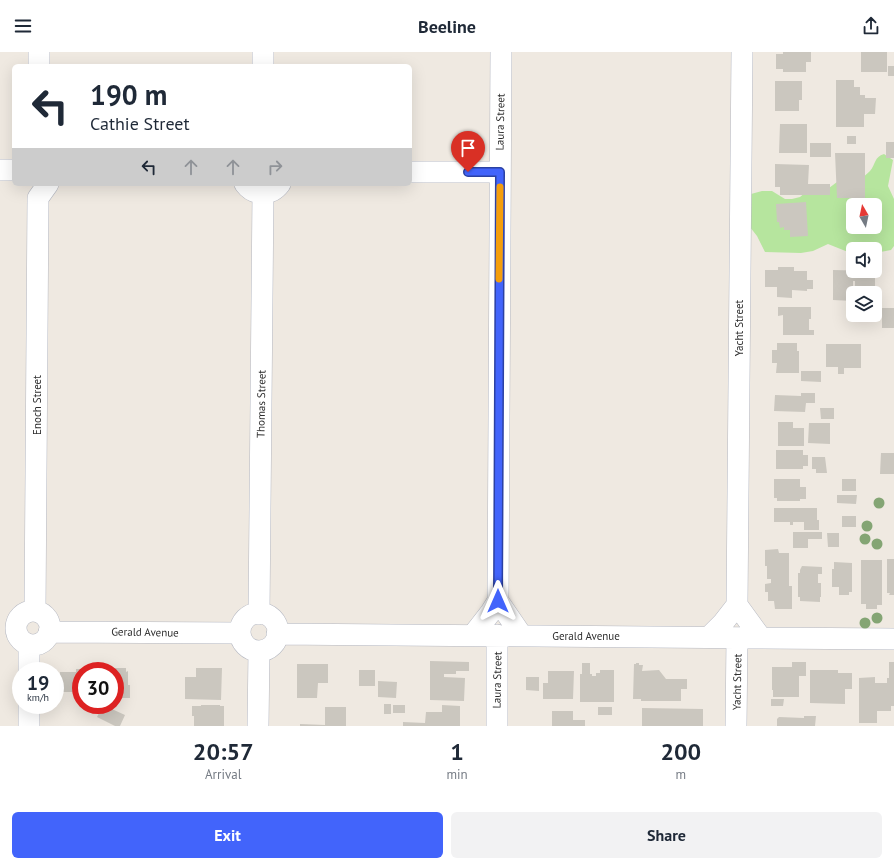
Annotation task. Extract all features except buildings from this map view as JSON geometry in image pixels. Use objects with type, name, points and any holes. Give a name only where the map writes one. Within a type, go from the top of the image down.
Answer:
[{"type":"street","points":[[39,52],[39,64]]},
{"type":"street","points":[[263,52],[263,64]]},
{"type":"street","name":"Laura Street","points":[[498,601],[501,52]]},
{"type":"street","name":"Yacht Street","points":[[737,605],[742,52]]},
{"type":"street","points":[[0,170],[12,170]]},
{"type":"street","points":[[412,172],[500,172]]},
{"type":"street","name":"Thomas Street","points":[[259,614],[263,187]]},
{"type":"street","name":"Enoch Street","points":[[35,611],[38,189]]},
{"type":"street","points":[[473,635],[498,601],[522,636]]},
{"type":"street","points":[[709,637],[723,623],[737,605],[761,638]]},
{"type":"street","points":[[15,636],[34,645],[44,641],[49,632],[50,626],[45,616],[35,611],[25,613],[21,616],[16,626],[15,636],[25,662]]},
{"type":"street","points":[[259,614],[265,615],[275,622],[277,628],[277,634],[273,644],[264,650],[259,651],[248,648],[241,639],[240,633],[243,622],[253,615],[259,614]]},
{"type":"street","name":"Gerald Avenue","points":[[49,632],[240,633]]},
{"type":"street","name":"Gerald Avenue","points":[[277,634],[894,639]]},
{"type":"street","name":"Laura Street","points":[[497,635],[497,726]]},
{"type":"street","name":"Yacht Street","points":[[736,726],[737,638]]},
{"type":"street","points":[[258,726],[259,651]]},
{"type":"street","points":[[29,714],[29,726]]},
{"type":"green space","points":[[884,154],[893,160],[888,186],[894,199],[894,246],[891,250],[882,252],[882,242],[846,242],[846,251],[828,244],[813,251],[801,253],[765,252],[757,236],[746,222],[751,194],[762,191],[772,191],[785,199],[792,199],[800,197],[806,192],[825,191],[841,179],[860,180],[870,171],[878,157]]},
{"type":"slow traffic","points":[[499,279],[500,187]]},
{"type":"route","points":[[468,172],[500,172],[498,601]]}]
